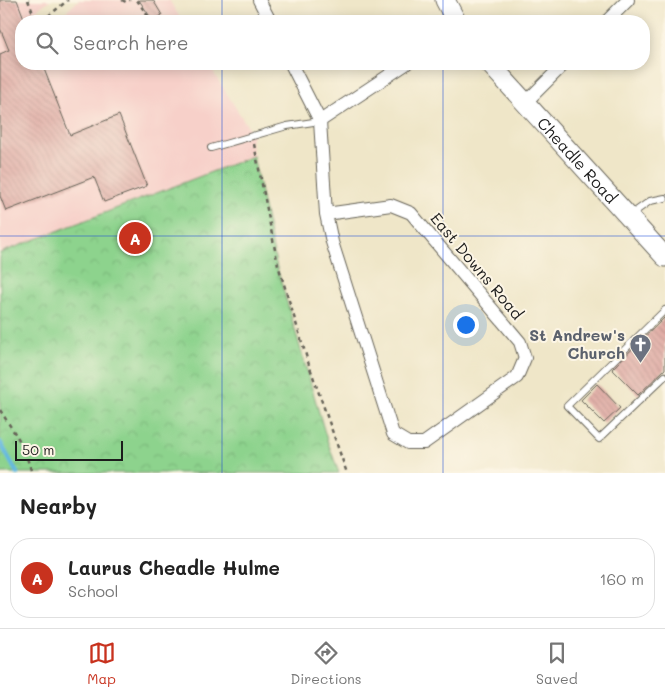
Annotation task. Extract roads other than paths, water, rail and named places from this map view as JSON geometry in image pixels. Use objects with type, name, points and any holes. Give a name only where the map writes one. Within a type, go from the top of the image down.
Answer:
[{"type":"main road","points":[[445,0],[453,15]]},
{"type":"main road","name":"Cheadle Road","points":[[495,70],[665,257]]},
{"type":"street","points":[[259,0],[267,15]]},
{"type":"street","points":[[613,15],[628,0]]},
{"type":"street","points":[[294,70],[320,121],[397,70]]},
{"type":"street","points":[[524,104],[558,70]]},
{"type":"street","name":"East Downs Road","points":[[320,121],[326,214],[332,242],[393,434],[408,443],[424,443],[517,377],[525,358],[520,342],[411,213],[391,205],[326,214]]},
{"type":"lane","points":[[211,148],[287,126],[320,121]]},
{"type":"lane","points":[[628,217],[650,201],[665,198]]},
{"type":"lane","points":[[665,310],[567,406],[599,439],[665,376]]},
{"type":"waterway","points":[[0,442],[17,473]]},
{"type":"place","name":"Laurus Cheadle Hulme","points":[[135,238]]},
{"type":"place","name":"St Andrew's Church","points":[[641,363]]}]
